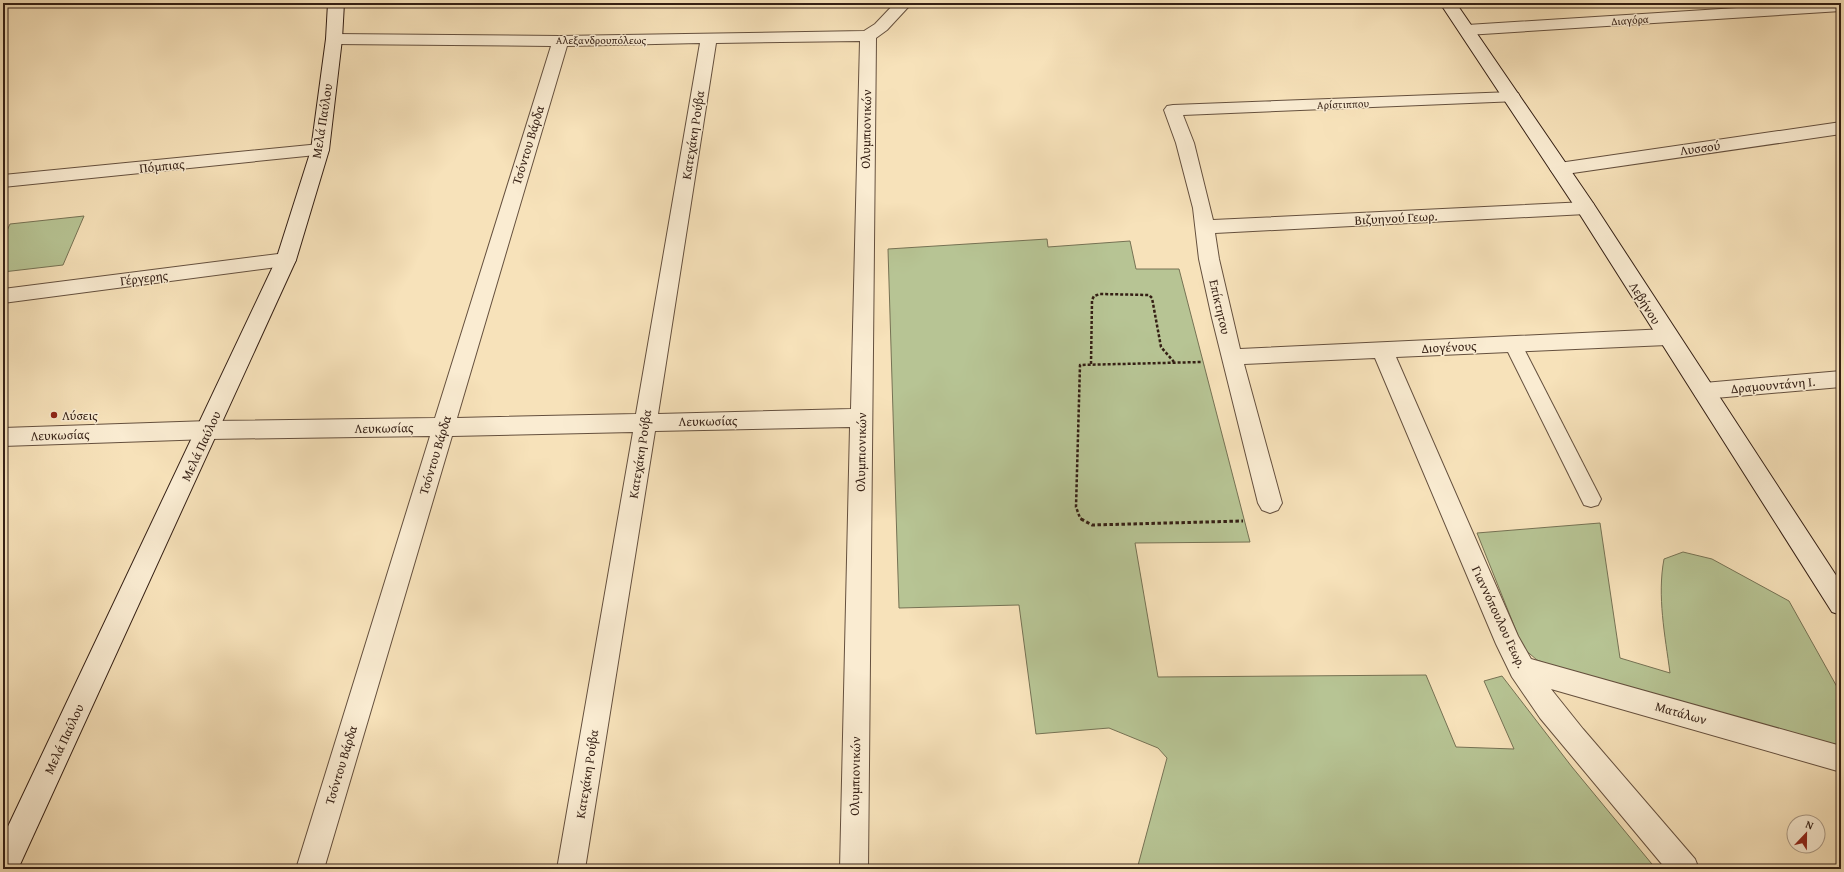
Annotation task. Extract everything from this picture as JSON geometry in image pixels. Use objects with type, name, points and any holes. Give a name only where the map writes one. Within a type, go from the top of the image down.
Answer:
[{"type":"street","name":"Μελά Παύλου","points":[[3,869],[286,260],[320,150],[334,40],[336,3]]},
{"type":"street","points":[[868,36],[881,27],[904,3]]},
{"type":"street","name":"Λεβήνου","points":[[1448,3],[1586,208],[1667,337],[1704,391],[1841,604]]},
{"type":"street","name":"Διαγόρα","points":[[1467,30],[1841,6]]},
{"type":"street","name":"Αλεξανδρουπόλεως","points":[[334,40],[709,40],[868,36]]},
{"type":"street","name":"Ολυμπιονικών","points":[[854,869],[868,36]]},
{"type":"street","name":"Τσόντου Βάρδα","points":[[310,869],[560,40]]},
{"type":"street","name":"Κατεχάκη Ρούβα","points":[[571,869],[709,40]]},
{"type":"street","name":"Αρίστιππου","points":[[1173,110],[1512,97]]},
{"type":"street","name":"Επίκτητου","points":[[1173,110],[1185,143],[1206,228],[1209,259],[1231,357],[1270,503]]},
{"type":"street","name":"Λυσσού","points":[[1559,168],[1841,128]]},
{"type":"street","name":"Πόμπιας","points":[[3,181],[320,150]]},
{"type":"street","name":"Βιζυηνού Γεωρ.","points":[[1206,228],[1586,208]]},
{"type":"street","name":"Γέργερης","points":[[3,296],[286,260]]},
{"type":"street","name":"Διογένους","points":[[1231,357],[1667,337]]},
{"type":"street","name":"Γιαννόπουλου Γεωρ.","points":[[1382,350],[1509,644],[1521,668],[1539,696],[1562,726],[1685,869]]},
{"type":"street","name":"Δραμουντάνη Ι.","points":[[1704,391],[1841,379]]},
{"type":"street","name":"Λευκωσίας","points":[[3,437],[208,430],[443,427],[861,418]]},
{"type":"street","name":"Ματάλων","points":[[1521,668],[1841,758]]},
{"type":"lane","points":[[1514,344],[1591,499]]},
{"type":"path","points":[[1091,364],[1092,300],[1094,296],[1100,294],[1149,295],[1152,298],[1161,347],[1174,363]]},
{"type":"path","points":[[1231,357],[1222,362],[1080,365],[1076,507],[1080,518],[1092,525],[1264,520],[1270,503]]},
{"type":"green space","points":[[84,216],[63,265],[3,272],[3,239],[10,224]]},
{"type":"green space","points":[[1047,239],[1048,247],[1130,241],[1136,269],[1179,269],[1250,542],[1135,543],[1158,677],[1426,675],[1456,747],[1514,749],[1484,681],[1502,676],[1572,767],[1656,869],[1137,869],[1167,758],[1158,748],[1109,728],[1036,734],[1019,605],[899,608],[888,249]]},
{"type":"green space","points":[[1600,523],[1620,658],[1670,673],[1664,630],[1661,587],[1664,559],[1683,552],[1712,559],[1789,601],[1841,694],[1841,747],[1563,670],[1537,660],[1523,648],[1477,533]]},
{"type":"place","name":"Λύσεις","points":[[54,415]]}]
